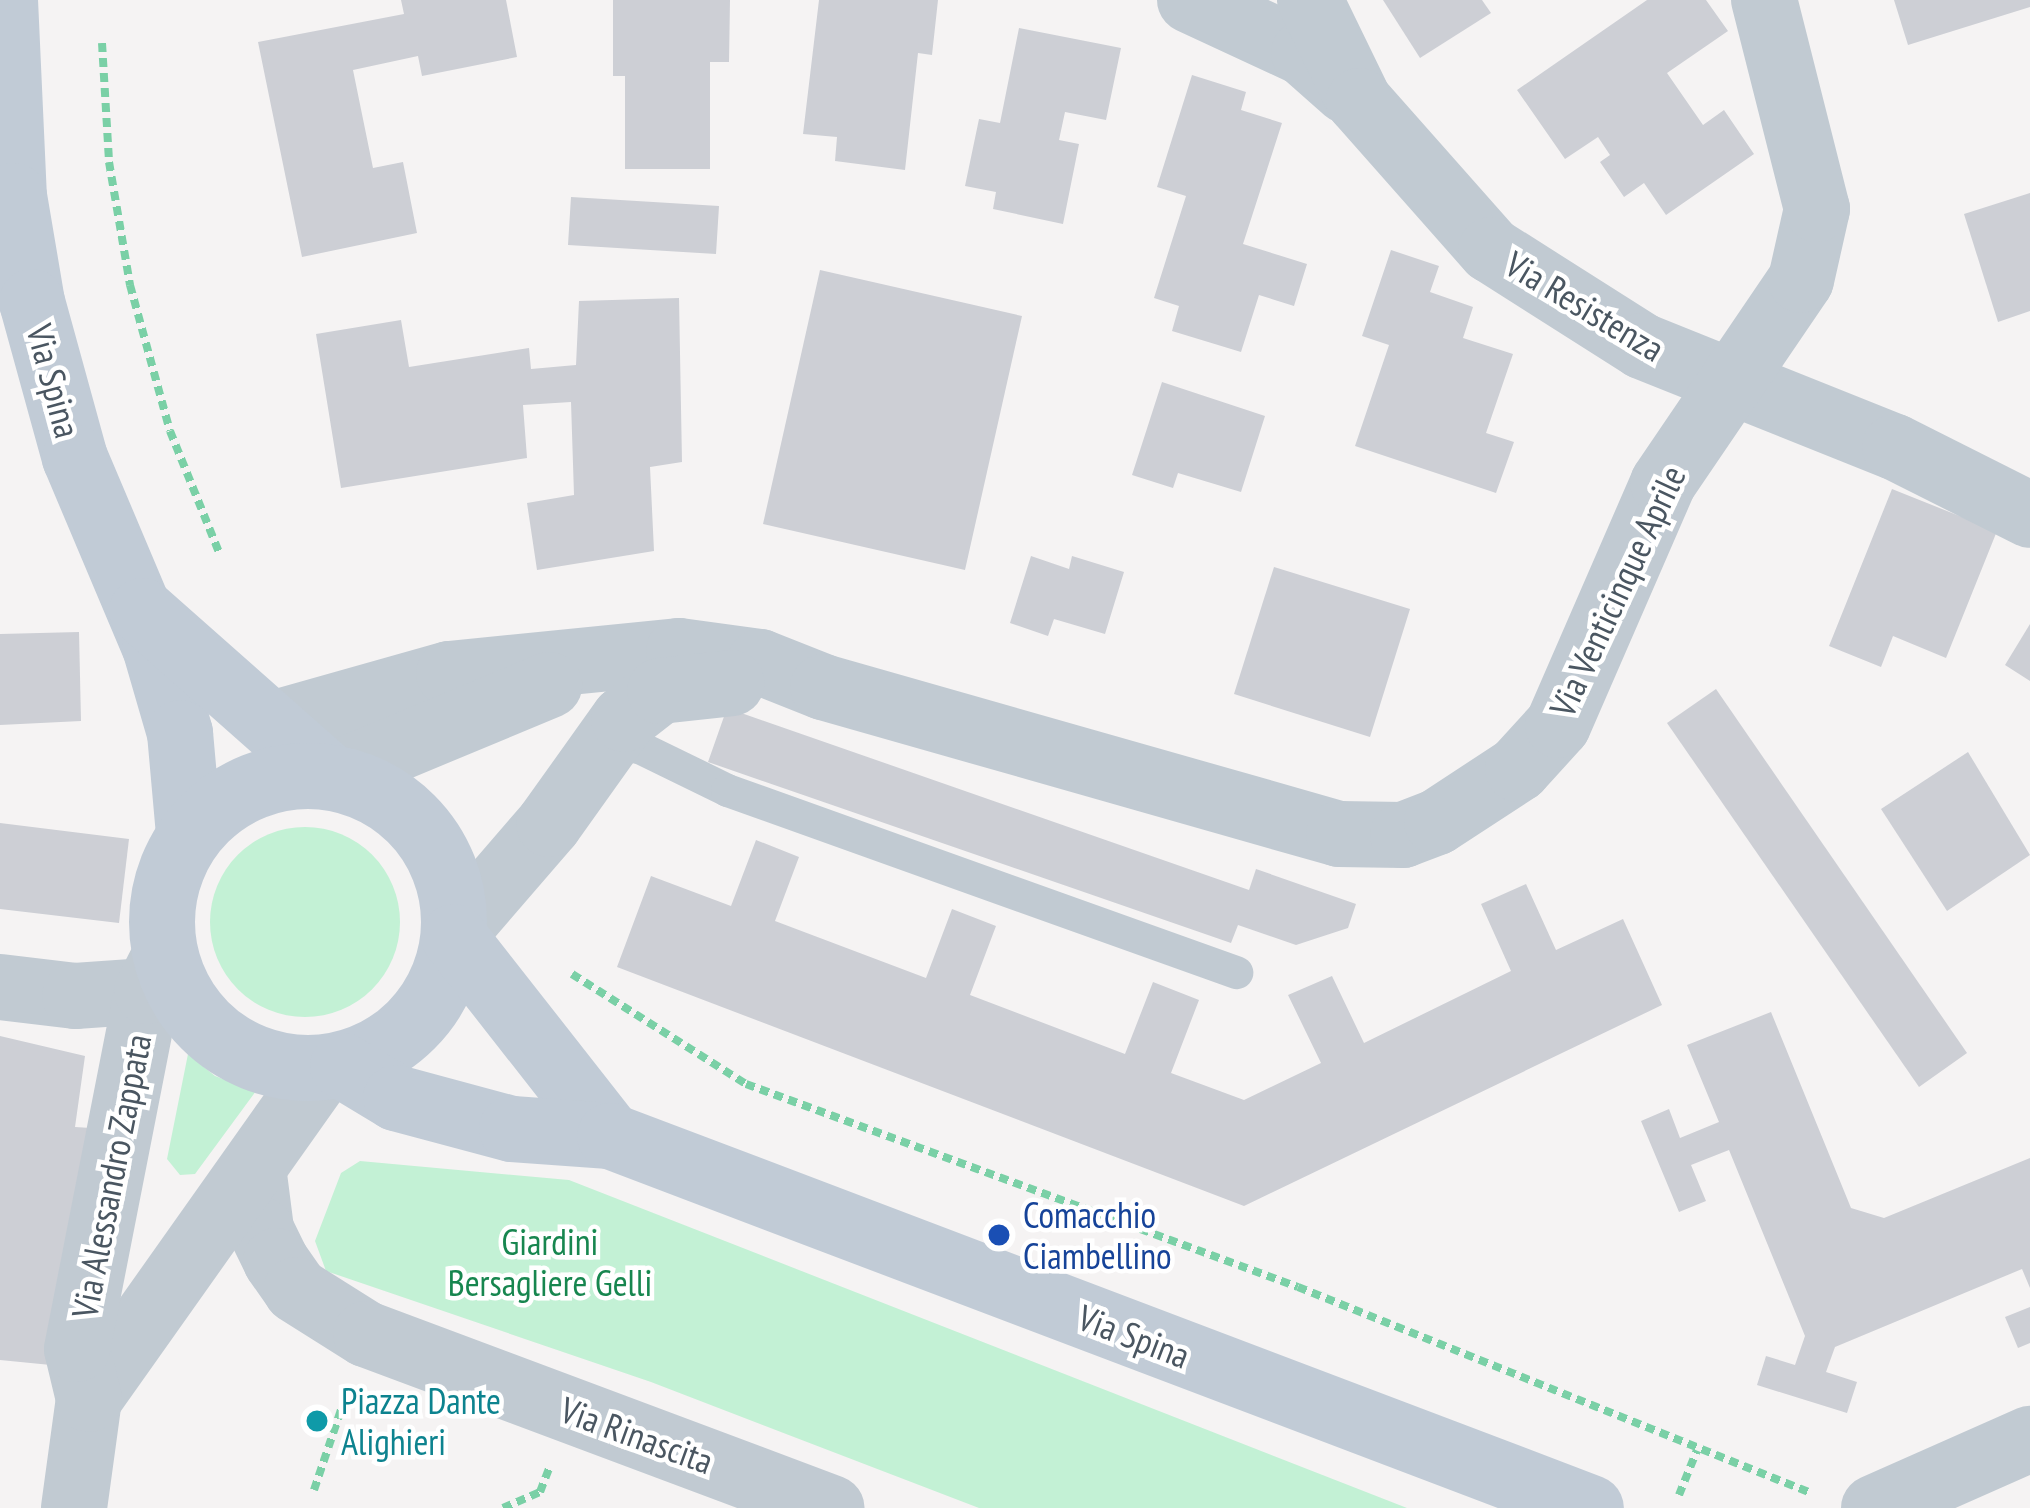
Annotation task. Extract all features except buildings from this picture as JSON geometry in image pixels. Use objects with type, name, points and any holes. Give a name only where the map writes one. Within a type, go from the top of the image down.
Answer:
[{"type":"street","name":"Via Spina","points":[[4,0],[14,196],[32,302],[75,458],[138,608],[180,733],[189,834]]},
{"type":"street","points":[[1190,0],[1304,53],[1358,101]]},
{"type":"street","name":"Via Resistenza","points":[[1310,0],[1358,101],[1491,250],[1642,346],[1895,447],[2030,515]]},
{"type":"street","name":"Via Venticinque Aprile","points":[[272,724],[449,674],[590,665],[679,651],[760,662],[823,687],[1339,835],[1403,835],[1477,800],[1558,725],[1663,483],[1801,280],[1817,209],[1764,0]]},
{"type":"street","name":"Via Spina","points":[[138,608],[330,772]]},
{"type":"street","name":"Via Venticinque Aprile","points":[[330,772],[523,697],[590,665]]},
{"type":"street","name":"Via Venticinque Aprile","points":[[464,922],[606,744],[660,691],[693,681],[823,687]]},
{"type":"street","points":[[523,697],[578,738],[606,744]]},
{"type":"street","points":[[156,973],[167,882],[189,834],[218,807],[274,780],[330,772],[401,808],[425,834],[443,864],[464,922],[610,1136]]},
{"type":"street","points":[[156,973],[226,1044],[272,1065],[333,1067],[411,1027],[443,981],[464,922]]},
{"type":"street","points":[[0,987],[75,996],[156,973]]},
{"type":"street","name":"Via Alessandro Zappata","points":[[74,1508],[88,1400],[77,1349],[156,973]]},
{"type":"street","name":"Via Spina","points":[[333,1067],[397,1098],[512,1130],[610,1136],[1591,1508]]},
{"type":"street","name":"Via Alessandro Zappata","points":[[88,1400],[333,1067]]},
{"type":"street","name":"Via Rinascita","points":[[254,1175],[261,1230],[276,1261],[296,1289],[366,1334],[832,1508]]},
{"type":"street","points":[[1852,1504],[2030,1439]]},
{"type":"lane","points":[[606,744],[639,747],[706,782],[1236,971]]},
{"type":"path","points":[[102,43],[109,162],[130,285],[170,431],[219,551]]},
{"type":"path","points":[[464,922],[518,938],[746,1084],[1298,1287],[1696,1450],[1852,1504]]},
{"type":"path","points":[[314,1490],[366,1334]]},
{"type":"path","points":[[1679,1495],[1696,1450]]},
{"type":"green space","points":[[305,827],[341,834],[372,855],[393,886],[400,922],[393,958],[372,989],[341,1010],[305,1017],[269,1010],[238,989],[217,958],[210,922],[217,886],[238,855],[269,834]]},
{"type":"green space","points":[[188,1054],[215,1076],[256,1091],[195,1174],[180,1175],[167,1159]]},
{"type":"green space","name":"Giardini Bersagliere Gelli","points":[[360,1161],[569,1180],[1407,1508],[979,1508],[651,1382],[326,1271],[315,1241],[341,1173]]},
{"type":"place","name":"Comacchio Ciambellino","points":[[999,1235]]},
{"type":"place","name":"Piazza Dante Alighieri","points":[[317,1421]]}]
